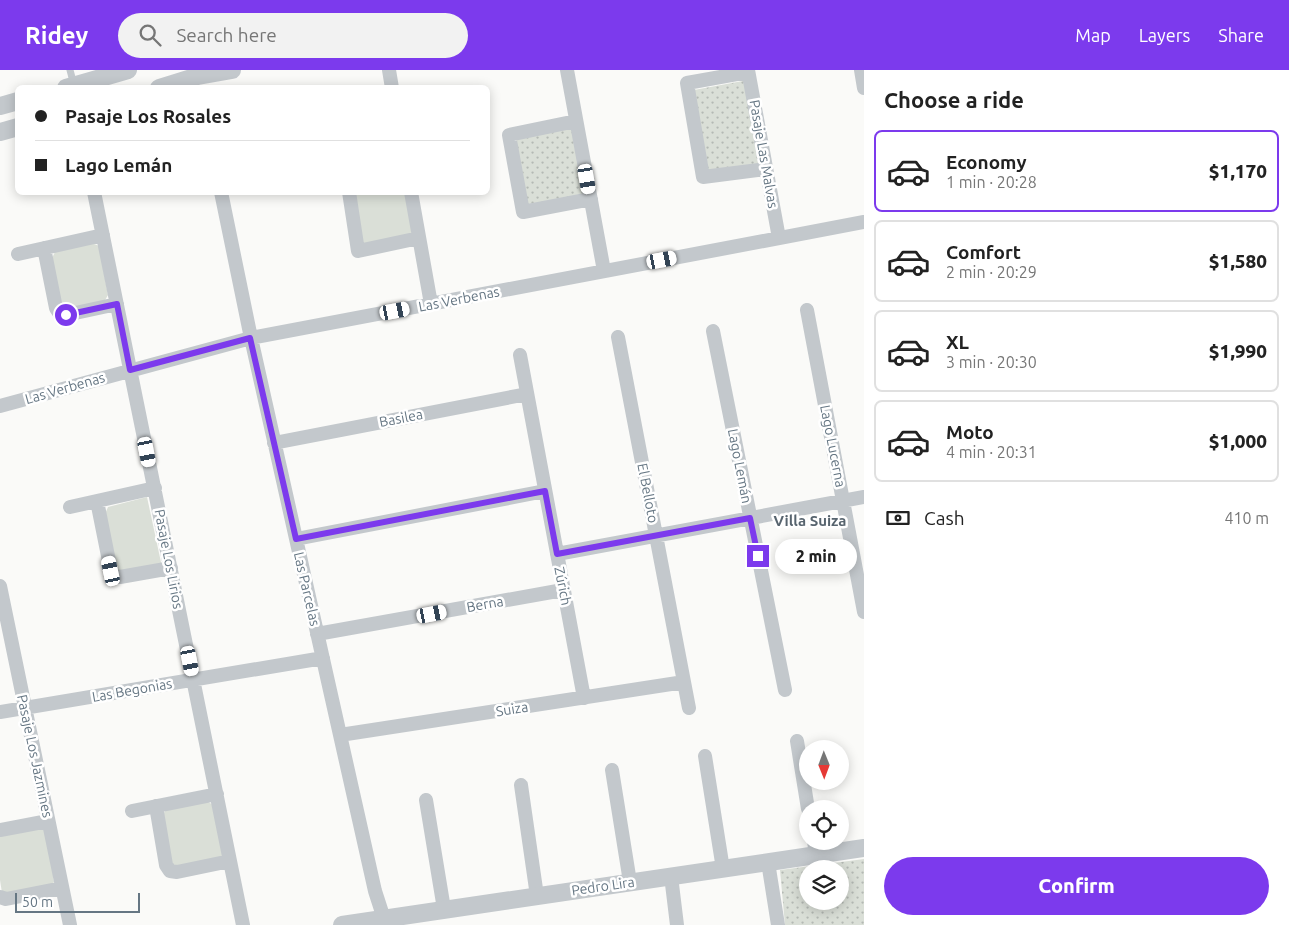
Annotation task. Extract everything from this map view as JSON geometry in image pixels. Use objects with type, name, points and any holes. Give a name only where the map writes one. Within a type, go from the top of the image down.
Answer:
[{"type":"street","points":[[70,81],[128,70]]},
{"type":"street","points":[[170,85],[232,70]]},
{"type":"street","points":[[389,70],[392,85]]},
{"type":"street","points":[[567,70],[604,271]]},
{"type":"street","points":[[861,70],[864,88]]},
{"type":"street","points":[[748,71],[687,83],[703,177],[766,168]]},
{"type":"street","name":"Pasaje Las Malvas","points":[[748,71],[779,238]]},
{"type":"street","points":[[0,106],[15,102]]},
{"type":"street","points":[[576,121],[509,135],[522,212],[591,199]]},
{"type":"street","points":[[0,132],[15,128]]},
{"type":"street","name":"Pasaje Los Lirios","points":[[95,195],[243,925]]},
{"type":"street","name":"Las Parcelas","points":[[222,195],[250,338],[375,891],[385,922]]},
{"type":"street","points":[[349,195],[358,251],[419,238]]},
{"type":"street","points":[[412,195],[431,304]]},
{"type":"street","name":"Las Verbenas","points":[[0,406],[250,338],[864,222]]},
{"type":"street","points":[[18,254],[103,235]]},
{"type":"street","points":[[44,248],[56,308],[60,314],[66,315],[117,304]]},
{"type":"street","name":"Lago Lucerna","points":[[807,310],[864,612]]},
{"type":"street","name":"Lago Lemán","points":[[713,331],[784,690]]},
{"type":"street","name":"El Belloto","points":[[618,337],[689,708]]},
{"type":"street","name":"Zúrich","points":[[520,355],[584,698]]},
{"type":"street","name":"Basilea","points":[[274,443],[527,394]]},
{"type":"street","points":[[70,507],[155,488]]},
{"type":"street","points":[[296,539],[545,491]]},
{"type":"street","points":[[557,554],[864,497]]},
{"type":"street","points":[[97,501],[111,571],[114,576],[120,577],[171,568]]},
{"type":"street","name":"Berna","points":[[317,634],[563,590]]},
{"type":"street","name":"Pasaje Los Jazmines","points":[[1,595],[70,925]]},
{"type":"street","name":"Las Begonias","points":[[0,712],[323,658]]},
{"type":"street","name":"Suiza","points":[[340,735],[684,682]]},
{"type":"street","points":[[797,741],[807,800]]},
{"type":"street","points":[[705,756],[723,869]]},
{"type":"street","points":[[612,770],[630,882]]},
{"type":"street","points":[[520,785],[537,896]]},
{"type":"street","points":[[132,812],[217,794]]},
{"type":"street","points":[[426,800],[444,910]]},
{"type":"street","points":[[156,806],[166,864],[170,871],[177,872],[230,861]]},
{"type":"street","points":[[0,830],[48,821]]},
{"type":"street","name":"Pedro Lira","points":[[849,848],[864,848]]},
{"type":"street","name":"Pedro Lira","points":[[342,925],[385,922],[444,910],[768,862],[808,850]]},
{"type":"street","points":[[768,862],[778,925]]},
{"type":"street","points":[[671,876],[678,925]]},
{"type":"street","points":[[0,897],[6,899],[62,888]]},
{"type":"shaded area","points":[[748,80],[764,163],[709,173],[694,90]]},
{"type":"shaded area","points":[[573,128],[584,196],[528,206],[516,139]]},
{"type":"shaded area","points":[[350,195],[408,195],[412,237],[364,247]]},
{"type":"shaded area","points":[[92,243],[99,246],[108,295],[104,302],[66,310],[60,307],[50,262],[55,252]]},
{"type":"shaded area","points":[[147,497],[162,567],[119,574],[113,570],[105,514],[108,507]]},
{"type":"shaded area","points":[[207,801],[213,805],[223,854],[220,860],[178,868],[171,863],[162,815],[167,809]]},
{"type":"shaded area","points":[[41,827],[47,830],[54,882],[51,888],[2,893],[0,880],[0,835]]},
{"type":"shaded area","points":[[864,859],[864,925],[785,925],[780,870],[799,868],[799,910],[849,910],[849,861]]},
{"type":"district","name":"Villa Suiza","points":[[810,520]]},
{"type":"route","points":[[66,315],[117,304],[130,370],[250,338],[296,539],[545,491],[557,554],[750,518],[758,556]]}]
